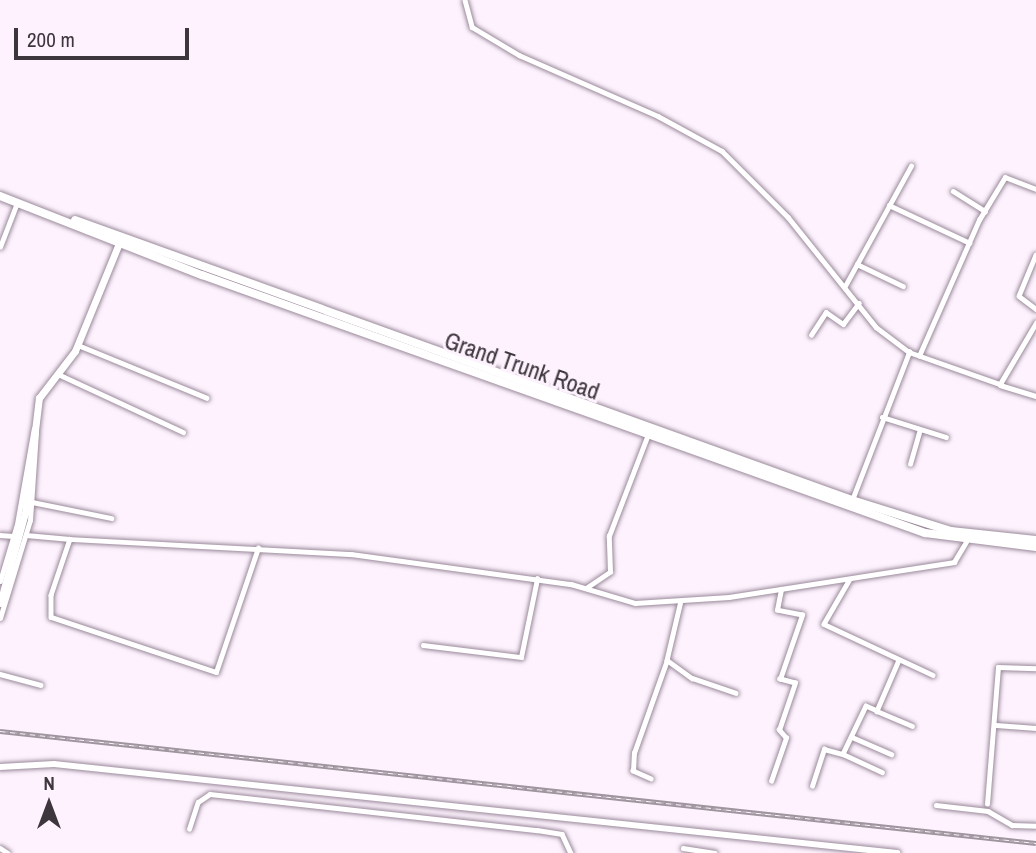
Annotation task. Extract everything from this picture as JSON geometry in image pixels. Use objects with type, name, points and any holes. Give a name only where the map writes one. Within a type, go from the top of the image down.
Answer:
[{"type":"highway","name":"Grand Trunk Road","points":[[0,194],[17,203],[864,512],[966,542],[1036,547]]},
{"type":"highway","name":"Grand Trunk Road","points":[[0,194],[120,240],[852,500],[951,531],[1036,540]]},
{"type":"main road","points":[[0,603],[15,554],[34,428],[43,389],[58,374],[78,345],[120,240]]},
{"type":"main road","points":[[0,767],[54,764],[897,853]]},
{"type":"street","points":[[465,0],[472,27],[519,55],[658,116],[722,151],[845,286],[889,340],[919,356],[1036,396]]},
{"type":"street","points":[[845,286],[911,166]]},
{"type":"street","points":[[919,356],[985,211],[1005,177],[1036,189]]},
{"type":"street","points":[[953,191],[985,211]]},
{"type":"street","points":[[0,247],[17,203]]},
{"type":"street","points":[[890,205],[970,243]]},
{"type":"street","points":[[1036,255],[1019,296],[1036,309]]},
{"type":"street","points":[[857,264],[903,286]]},
{"type":"street","points":[[811,335],[826,312],[843,324],[859,303]]},
{"type":"street","points":[[1000,384],[1036,323]]},
{"type":"street","points":[[78,345],[206,398]]},
{"type":"street","points":[[852,500],[909,352]]},
{"type":"street","points":[[58,374],[183,432]]},
{"type":"street","points":[[882,417],[946,437]]},
{"type":"street","points":[[0,618],[26,535],[32,502],[38,439],[34,428]]},
{"type":"street","points":[[0,581],[13,536],[34,428]]},
{"type":"street","points":[[910,464],[920,430]]},
{"type":"street","points":[[585,589],[610,572],[609,536],[649,432]]},
{"type":"street","points":[[32,502],[111,518]]},
{"type":"street","points":[[0,535],[13,536]]},
{"type":"street","points":[[26,535],[351,554],[537,579],[635,603],[681,601],[781,589],[954,562],[966,542]]},
{"type":"street","points":[[70,539],[51,595],[51,617],[216,672],[258,548]]},
{"type":"street","points":[[423,645],[521,657],[537,579]]},
{"type":"street","points":[[850,579],[824,624],[933,675]]},
{"type":"street","points":[[771,781],[786,738],[779,730],[795,683],[780,679],[802,615],[777,610],[781,589]]},
{"type":"street","points":[[651,779],[633,771],[634,752],[667,660],[681,601]]},
{"type":"street","points":[[667,660],[692,678],[736,693]]},
{"type":"street","points":[[877,711],[899,660]]},
{"type":"street","points":[[987,804],[996,725],[998,667],[1036,668]]},
{"type":"street","points":[[0,674],[41,685]]},
{"type":"street","points":[[843,754],[866,706],[912,726]]},
{"type":"street","points":[[996,725],[1036,728]]},
{"type":"street","points":[[852,737],[891,754]]},
{"type":"street","points":[[812,786],[824,749],[843,754],[882,772]]},
{"type":"street","points":[[189,829],[198,802],[210,794],[550,832],[562,834],[571,853]]},
{"type":"street","points":[[936,805],[988,811],[1012,825],[1036,826]]},
{"type":"street","points":[[816,853],[817,844]]},
{"type":"street","points":[[0,848],[8,853]]},
{"type":"street","points":[[683,848],[715,853]]},
{"type":"railway","points":[[0,731],[1036,843]]}]
